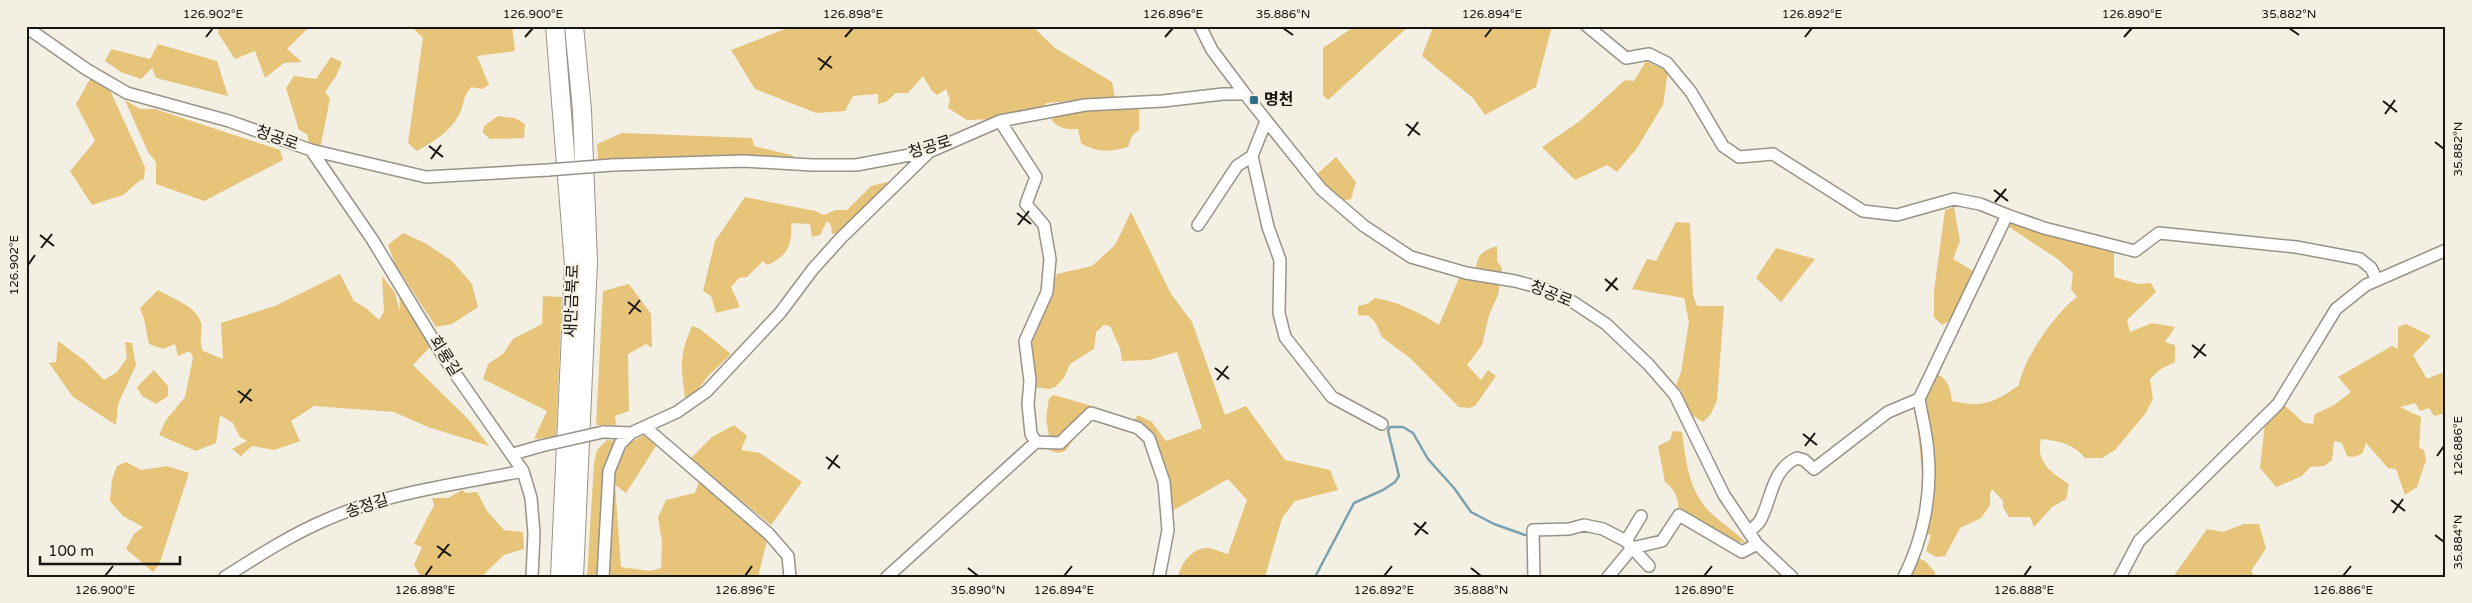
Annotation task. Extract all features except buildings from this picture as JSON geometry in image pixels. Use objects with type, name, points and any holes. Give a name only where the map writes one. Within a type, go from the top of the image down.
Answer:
[{"type":"highway","name":"새만금북로","points":[[555,26],[574,265],[560,577]]},
{"type":"highway","name":"새만금북로","points":[[574,26],[582,110],[588,262],[574,577]]},
{"type":"street","name":"청공로","points":[[1200,26],[1212,50],[1266,121],[1321,188],[1364,226],[1412,257],[1466,273],[1516,281],[1546,289],[1574,302],[1606,324],[1648,364],[1675,395],[1724,495],[1758,544],[1792,577]]},
{"type":"street","points":[[1587,26],[1626,58],[1650,54],[1667,63],[1691,92],[1723,146],[1739,157],[1773,154],[1863,211],[1897,216],[1920,207],[1954,199],[1980,204],[2044,228],[2135,251],[2159,233],[2296,247],[2360,259],[2370,268],[2377,280]]},
{"type":"street","name":"청공로","points":[[26,27],[86,69],[127,93],[229,122],[311,150],[426,177],[612,165],[744,161],[812,165],[856,165],[931,151],[1000,121],[1085,105],[1163,102],[1245,94]]},
{"type":"street","points":[[1000,121],[1036,177],[1026,204],[1044,225],[1050,259],[1047,292],[1025,340],[1030,381],[1028,404],[1031,434],[1036,442]]},
{"type":"street","points":[[1266,121],[1252,156],[1268,227],[1280,260],[1279,313],[1285,337],[1332,397],[1382,424]]},
{"type":"street","name":"회룡길","points":[[311,150],[372,239],[443,356],[523,471],[531,498],[534,533],[532,577]]},
{"type":"street","points":[[603,577],[609,471],[620,444],[631,433],[677,412],[707,391],[780,313],[813,269],[841,238],[931,151]]},
{"type":"street","points":[[1198,226],[1237,166],[1252,156]]},
{"type":"street","points":[[1904,577],[1914,557],[1926,515],[1928,453],[1919,399],[2007,215]]},
{"type":"street","points":[[2120,577],[2139,541],[2278,404],[2336,309],[2366,285],[2446,250]]},
{"type":"street","points":[[1749,532],[1760,521],[1774,480],[1792,460],[1797,458],[1804,460],[1814,469],[1888,412],[1919,399]]},
{"type":"street","points":[[887,577],[1036,442],[1060,443],[1091,413],[1138,428],[1149,438],[1164,482],[1168,530],[1159,577]]},
{"type":"street","points":[[645,427],[769,534],[788,556],[790,577]]},
{"type":"street","points":[[513,454],[602,432],[631,433]]},
{"type":"street","name":"송정길","points":[[225,577],[272,548],[328,518],[394,497],[523,471]]},
{"type":"street","points":[[1629,545],[1662,541],[1679,515],[1742,552],[1758,544]]},
{"type":"street","points":[[1608,577],[1629,545],[1641,516]]},
{"type":"street","points":[[1534,577],[1533,530],[1569,529],[1584,525],[1603,529],[1629,545],[1649,566]]},
{"type":"shaded area","points":[[219,26],[310,26],[287,49],[302,62],[284,63],[265,78],[255,51],[235,59],[218,33]]},
{"type":"shaded area","points":[[411,26],[512,26],[515,51],[477,56],[489,85],[482,89],[471,87],[459,115],[451,127],[417,151],[408,143],[423,38]]},
{"type":"shaded area","points":[[793,26],[1032,26],[1055,48],[1112,82],[1115,97],[1046,103],[1043,108],[997,119],[967,120],[948,108],[950,100],[946,89],[937,95],[932,91],[923,76],[908,93],[896,93],[886,102],[878,104],[878,94],[853,96],[845,111],[816,113],[755,89],[731,50]]},
{"type":"shaded area","points":[[1355,26],[1409,26],[1328,100],[1323,95],[1323,48]]},
{"type":"shaded area","points":[[1431,26],[1552,26],[1536,87],[1485,115],[1473,98],[1422,56],[1433,27]]},
{"type":"shaded area","points":[[158,44],[217,61],[228,96],[156,78],[152,68],[141,79],[121,72],[105,61],[111,49],[150,59]]},
{"type":"shaded area","points":[[331,57],[342,62],[336,76],[325,92],[330,99],[320,148],[309,143],[307,134],[299,130],[286,88],[294,76],[316,79]]},
{"type":"shaded area","points":[[1646,61],[1668,71],[1663,105],[1637,148],[1617,172],[1607,165],[1575,180],[1542,147],[1580,121],[1625,80],[1634,81]]},
{"type":"shaded area","points":[[90,79],[109,88],[145,167],[144,179],[123,195],[92,205],[70,171],[95,141],[76,104]]},
{"type":"shaded area","points":[[125,100],[140,109],[155,109],[280,150],[283,160],[204,201],[156,184],[156,162],[148,152]]},
{"type":"shaded area","points":[[1139,107],[1139,130],[1132,136],[1128,147],[1115,150],[1093,149],[1081,143],[1078,129],[1064,128],[1052,121],[1053,117],[1063,113],[1084,109]]},
{"type":"shaded area","points":[[498,116],[515,118],[525,124],[524,138],[490,139],[483,133],[484,126]]},
{"type":"shaded area","points":[[622,133],[752,138],[754,146],[791,155],[797,159],[598,159],[597,144]]},
{"type":"shaded area","points":[[1336,157],[1356,182],[1351,199],[1330,203],[1314,186],[1317,174]]},
{"type":"shaded area","points":[[887,182],[891,197],[872,215],[848,230],[832,234],[831,225],[827,221],[820,235],[812,237],[810,224],[791,223],[790,243],[784,254],[767,265],[763,261],[747,277],[739,278],[731,287],[740,307],[716,313],[711,296],[703,291],[715,241],[745,197],[815,211],[824,215],[836,210],[847,210],[871,186]]},
{"type":"shaded area","points":[[1954,207],[1960,241],[1953,259],[1975,272],[1953,319],[1942,325],[1934,317],[1934,291],[1945,210]]},
{"type":"shaded area","points":[[1131,212],[1171,294],[1192,322],[1225,415],[1246,406],[1285,460],[1330,470],[1338,490],[1295,501],[1282,518],[1265,577],[1178,577],[1185,561],[1197,550],[1208,548],[1228,554],[1247,500],[1228,479],[1172,511],[1160,450],[1134,420],[1138,415],[1152,422],[1166,441],[1202,428],[1177,352],[1149,360],[1122,361],[1120,348],[1110,326],[1104,325],[1096,332],[1094,349],[1070,364],[1064,378],[1055,387],[1049,389],[1034,387],[1029,345],[1057,274],[1092,266],[1115,245]]},
{"type":"shaded area","points":[[2009,219],[2114,251],[2114,277],[2138,284],[2151,283],[2156,292],[2127,320],[2130,332],[2152,323],[2175,327],[2165,342],[2175,345],[2175,362],[2161,369],[2150,379],[2153,399],[2145,414],[2115,450],[2102,458],[2085,458],[2071,446],[2041,439],[2040,454],[2042,460],[2051,471],[2069,484],[2066,499],[2052,507],[2034,527],[2030,517],[2009,517],[2003,507],[2003,501],[1992,489],[1990,505],[1981,518],[1960,528],[1945,556],[1936,557],[1926,551],[1931,535],[1923,533],[1929,512],[1922,474],[1916,407],[1929,395],[1926,392],[1934,373],[1939,375],[1948,384],[1952,401],[1980,404],[1995,400],[2019,385],[2027,362],[2042,337],[2060,313],[2077,297],[2071,289],[2073,273],[2059,260],[2006,225]]},
{"type":"shaded area","points":[[1676,222],[1690,223],[1693,295],[1697,306],[1724,306],[1717,400],[1711,414],[1703,422],[1687,410],[1682,401],[1681,391],[1676,385],[1681,372],[1689,322],[1684,298],[1632,289],[1647,259],[1656,261]]},
{"type":"shaded area","points":[[403,233],[425,243],[452,261],[472,284],[478,307],[452,324],[436,327],[395,264],[388,245]]},
{"type":"shaded area","points":[[1497,246],[1497,261],[1502,268],[1498,295],[1489,315],[1482,345],[1467,365],[1481,380],[1488,370],[1496,376],[1475,406],[1469,408],[1459,407],[1410,358],[1382,337],[1375,322],[1369,316],[1358,315],[1358,306],[1369,303],[1375,298],[1384,300],[1408,308],[1439,325],[1459,278],[1475,279],[1477,261],[1481,254]]},
{"type":"shaded area","points":[[1776,248],[1815,259],[1781,302],[1756,278]]},
{"type":"shaded area","points":[[340,274],[354,301],[379,320],[384,312],[382,276],[395,293],[400,312],[399,292],[431,346],[413,365],[469,420],[489,446],[428,427],[394,412],[314,406],[291,421],[300,441],[274,450],[252,446],[241,456],[232,449],[247,441],[240,437],[233,423],[220,415],[216,443],[196,451],[159,435],[166,420],[185,397],[193,358],[190,351],[178,356],[175,344],[163,349],[149,344],[140,308],[158,290],[183,303],[194,312],[201,323],[203,351],[223,359],[221,323],[275,306]]},
{"type":"shaded area","points":[[629,284],[651,314],[652,348],[646,344],[628,354],[629,411],[615,416],[616,425],[596,425],[603,291]]},
{"type":"shaded area","points":[[543,296],[562,297],[556,437],[534,439],[547,411],[483,379],[488,364],[504,353],[513,339],[542,324]]},
{"type":"shaded area","points":[[2406,324],[2431,336],[2413,355],[2427,379],[2446,371],[2446,413],[2434,416],[2429,408],[2420,411],[2415,403],[2400,407],[2421,417],[2419,448],[2424,450],[2426,460],[2417,487],[2405,495],[2396,469],[2388,468],[2366,443],[2362,454],[2353,457],[2347,456],[2342,443],[2334,441],[2332,460],[2324,466],[2310,467],[2302,476],[2276,487],[2260,468],[2265,423],[2284,405],[2304,423],[2313,424],[2315,414],[2334,405],[2351,392],[2338,377],[2392,346],[2398,349],[2398,327]]},
{"type":"shaded area","points":[[692,326],[700,329],[731,354],[709,375],[692,397],[685,398],[682,361],[685,345]]},
{"type":"shaded area","points":[[58,341],[85,361],[104,380],[117,372],[127,358],[125,342],[132,343],[136,365],[118,404],[116,425],[73,397],[49,363],[56,362]]},
{"type":"shaded area","points":[[154,370],[168,386],[168,396],[156,404],[142,396],[137,387]]},
{"type":"shaded area","points":[[1054,395],[1092,406],[1082,416],[1081,430],[1065,451],[1058,453],[1049,450],[1051,448],[1046,419],[1049,398]]},
{"type":"shaded area","points":[[734,425],[747,436],[741,450],[760,453],[802,482],[771,525],[690,459],[712,437]]},
{"type":"shaded area","points":[[1673,431],[1682,432],[1687,466],[1699,497],[1713,515],[1746,543],[1732,540],[1679,511],[1676,495],[1665,482],[1658,446],[1670,440]]},
{"type":"shaded area","points":[[644,435],[656,446],[626,493],[615,485],[621,567],[650,571],[661,568],[662,542],[658,517],[666,500],[695,493],[699,482],[768,536],[758,577],[609,577],[615,470],[629,443]]},
{"type":"shaded area","points":[[607,440],[615,441],[603,467],[598,577],[587,577],[594,463],[597,450]]},
{"type":"shaded area","points":[[126,462],[141,470],[167,466],[189,473],[159,565],[153,572],[126,549],[134,534],[143,527],[123,516],[110,501],[112,480],[117,466]]},
{"type":"shaded area","points":[[462,490],[466,493],[477,492],[487,511],[504,530],[523,532],[524,549],[504,555],[481,577],[421,577],[414,565],[422,547],[414,544],[434,505],[432,498],[448,498]]},
{"type":"shaded area","points":[[2244,524],[2259,524],[2266,548],[2251,571],[2255,577],[2173,577],[2207,529],[2223,532]]},
{"type":"shaded area","points":[[1918,558],[1925,561],[1935,572],[1934,577],[1914,577],[1911,573]]},
{"type":"waterway","points":[[1315,577],[1354,503],[1383,490],[1395,482],[1399,476],[1388,431],[1390,427],[1403,427],[1413,433],[1428,459],[1454,488],[1471,512],[1494,524],[1525,535]]},
{"type":"place","name":"명천","points":[[1254,100]]}]
